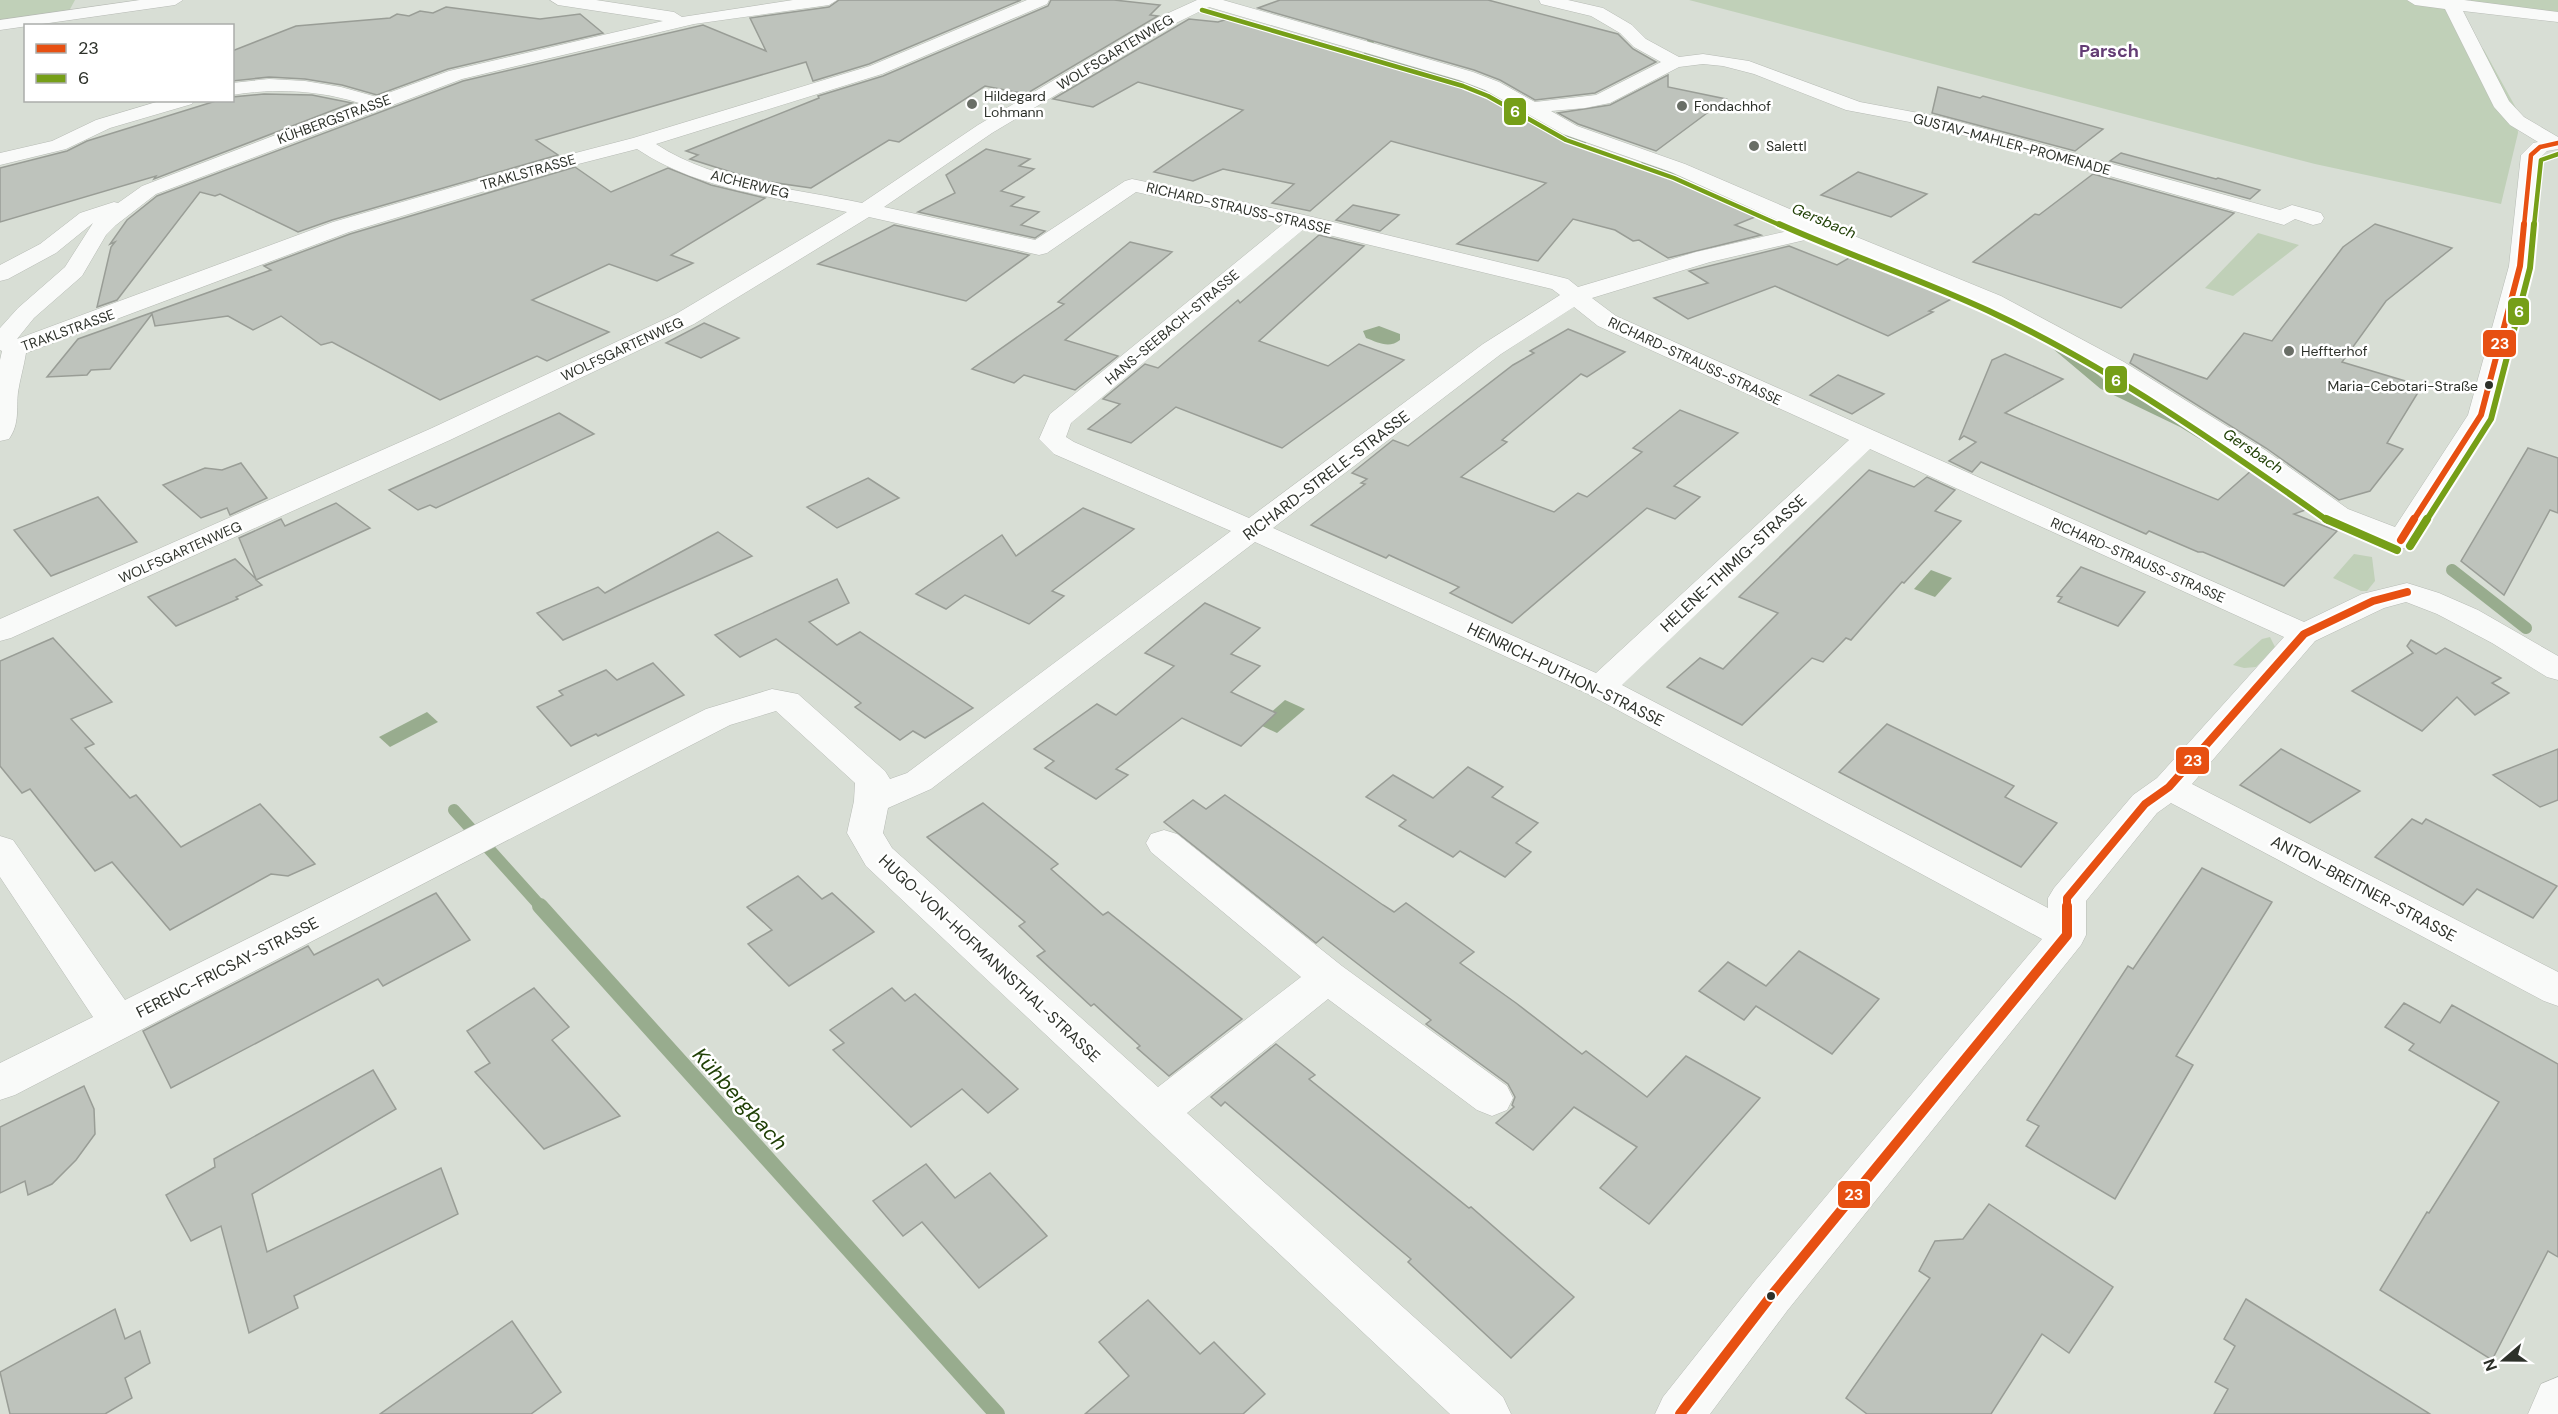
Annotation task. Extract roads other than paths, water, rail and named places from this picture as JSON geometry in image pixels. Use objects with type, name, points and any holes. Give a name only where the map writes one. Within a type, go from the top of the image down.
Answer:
[{"type":"street","points":[[0,25],[175,0]]},
{"type":"street","points":[[558,0],[588,2],[650,15],[694,19]]},
{"type":"street","name":"KÜHBERGSTRASSE","points":[[0,433],[6,413],[4,393],[15,349],[4,341],[12,328],[74,271],[97,232],[124,207],[149,190],[376,103],[456,75],[694,19],[829,0]]},
{"type":"street","name":"TRAKLSTRASSE","points":[[15,349],[341,227],[544,167],[640,142],[876,70],[1041,0]]},
{"type":"street","points":[[1207,0],[1371,50],[1466,76],[1491,86],[1570,130],[1678,168],[1808,232],[1945,280],[2040,325],[2115,367],[2202,422],[2338,515],[2401,540]]},
{"type":"street","name":"WOLFSGARTENWEG","points":[[0,631],[441,434],[685,319],[866,210],[985,129],[1170,19],[1207,0]]},
{"type":"street","points":[[1547,0],[1597,12],[1626,29],[1640,43],[1675,62]]},
{"type":"street","points":[[2415,0],[2453,2],[2558,17]]},
{"type":"street","points":[[2453,2],[2501,103],[2517,121],[2556,143]]},
{"type":"street","name":"GUSTAV-MAHLER-PROMENADE","points":[[1531,110],[1604,98],[1639,81],[1654,70],[1675,62],[1702,59],[1743,64],[1785,78],[1823,98],[1857,107],[1935,121],[2284,218],[2292,211],[2313,218]]},
{"type":"street","points":[[234,90],[285,83],[337,91],[376,103]]},
{"type":"street","points":[[0,159],[59,145],[103,124],[177,102]]},
{"type":"street","name":"AICHERWEG","points":[[640,142],[655,153],[685,167],[739,183],[866,210]]},
{"type":"street","points":[[2407,592],[2401,540],[2481,415],[2520,266],[2532,155],[2540,147],[2556,143]]},
{"type":"street","name":"RICHARD-STRAUSS-STRASSE","points":[[866,210],[1039,248],[1132,185],[1300,221],[1560,284],[1607,321],[1866,440],[2304,634]]},
{"type":"street","points":[[0,274],[31,259],[57,242],[84,218],[96,212],[124,207]]},
{"type":"street","name":"HANS-SEEBACH-STRASSE","points":[[1052,439],[1059,420],[1300,221]]},
{"type":"street","name":"RICHARD-STRELE-STRASSE","points":[[872,801],[919,781],[1492,349],[1576,295],[1704,257],[1808,232]]},
{"type":"street","name":"HEINRICH-PUTHON-STRASSE","points":[[1052,439],[1064,448],[1253,530],[1600,687],[2067,935]]},
{"type":"street","name":"HELENE-THIMIG-STRASSE","points":[[1600,687],[1866,440]]},
{"type":"street","points":[[1680,1414],[1771,1296],[2067,935],[2067,898],[2145,804],[2169,787],[2304,634],[2373,601],[2407,592],[2435,601],[2487,624],[2558,670]]},
{"type":"street","name":"HUGO-VON-HOFMANNSTHAL-STRASSE","points":[[505,825],[718,717],[772,700],[786,702],[873,779],[872,801],[866,833],[879,857],[1486,1414]]},
{"type":"street","name":"ANTON-BREITNER-STRASSE","points":[[2169,787],[2558,990]]},
{"type":"street","name":"FERENC-FRICSAY-STRASSE","points":[[0,1083],[505,825]]},
{"type":"street","points":[[1164,843],[1328,977],[1492,1098]]},
{"type":"street","points":[[0,849],[119,1023]]},
{"type":"street","points":[[1156,1112],[1328,977]]},
{"type":"street","points":[[2553,1414],[2558,1401]]},
{"type":"waterway","name":"Gersbach","points":[[1380,0],[1384,24],[1372,35],[1367,56],[1466,84],[1506,101]]},
{"type":"waterway","name":"Gersbach","points":[[1534,117],[1563,134],[1583,141]]},
{"type":"waterway","name":"Gersbach","points":[[1645,162],[1747,206]]},
{"type":"waterway","name":"Gersbach","points":[[2046,337],[2103,385],[2182,423],[2254,467]]},
{"type":"waterway","name":"Gersbach","points":[[2268,477],[2296,500]]},
{"type":"waterway","name":"Gersbach","points":[[2452,570],[2526,628]]},
{"type":"waterway","name":"Kühbergbach","points":[[454,810],[542,908]]},
{"type":"waterway","name":"Kühbergbach","points":[[540,906],[997,1414]]},
{"type":"place","name":"Hildegard Lohmann","points":[[972,104]]},
{"type":"place","name":"Fondachhof","points":[[1682,106]]},
{"type":"place","name":"Salettl","points":[[1754,146]]},
{"type":"place","name":"Heffterhof","points":[[2289,351]]},
{"type":"place","name":"Maria-Cebotari-Straße","points":[[2489,385]]},
{"type":"district","name":"Parsch","points":[[2109,51]]}]
